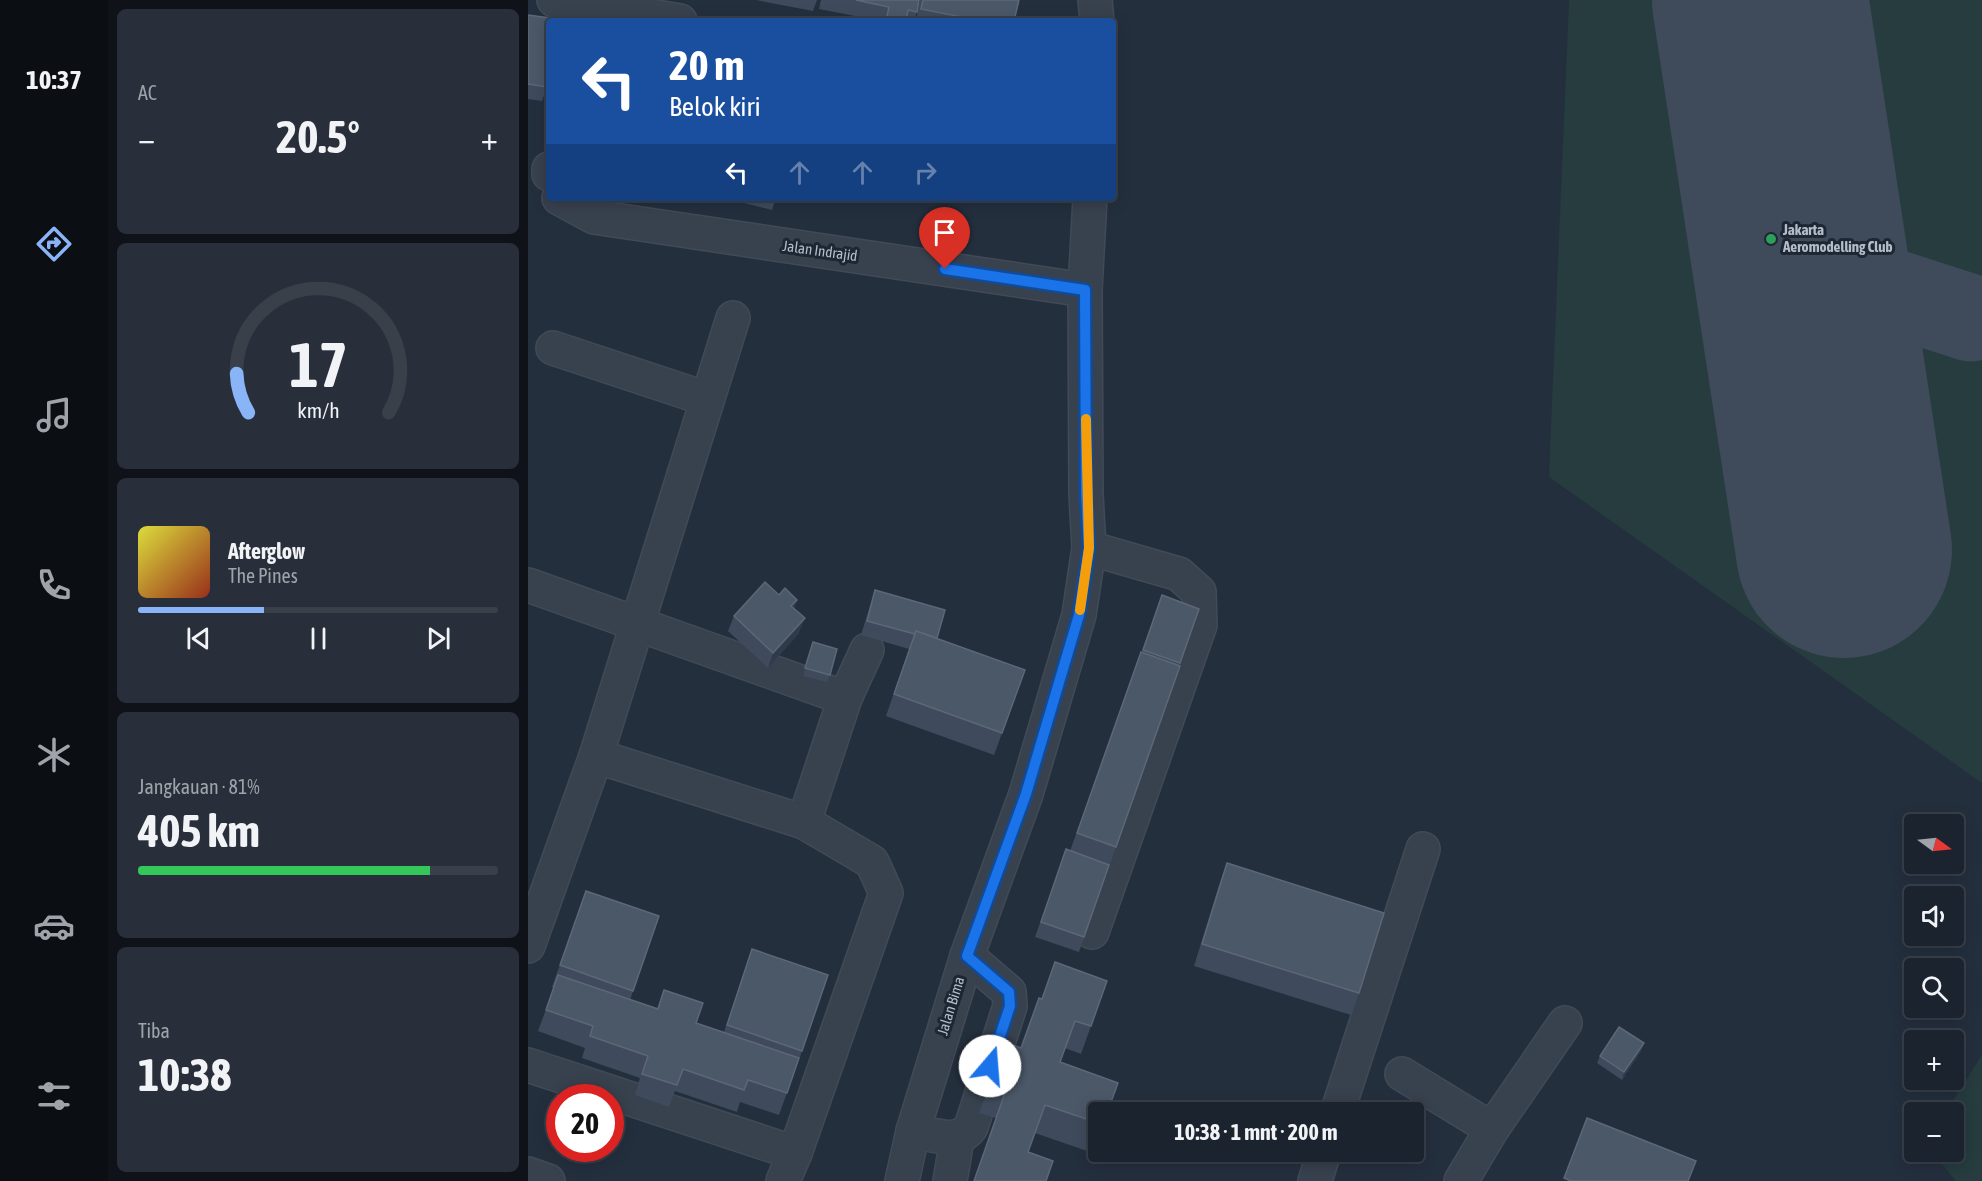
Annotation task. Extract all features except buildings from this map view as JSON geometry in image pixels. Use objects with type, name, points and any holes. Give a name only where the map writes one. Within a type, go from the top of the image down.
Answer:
[{"type":"street","points":[[1095,0],[1097,18]]},
{"type":"street","points":[[573,6],[659,18]]},
{"type":"street","name":"Jalan Indrajid","points":[[564,201],[594,218],[1085,290]]},
{"type":"street","name":"Jalan Bima","points":[[902,1181],[913,1131],[967,956],[1026,794],[1079,615],[1089,548],[1086,495],[1085,290],[1090,201]]},
{"type":"street","points":[[528,946],[596,756],[635,624],[733,318]]},
{"type":"street","points":[[553,348],[707,399]]},
{"type":"street","points":[[1089,548],[1179,574],[1199,592],[1200,625],[1092,932]]},
{"type":"street","points":[[528,585],[845,698]]},
{"type":"street","points":[[804,822],[845,698],[867,650]]},
{"type":"street","points":[[528,1065],[789,1167],[886,893],[872,862],[804,822],[596,756]]},
{"type":"street","points":[[1340,1102],[1423,849]]},
{"type":"street","points":[[913,1131],[957,1139],[971,1127],[1010,1006],[1009,992],[967,956]]},
{"type":"street","points":[[1461,1181],[1492,1128],[1565,1023]]},
{"type":"street","points":[[1402,1074],[1492,1128]]},
{"type":"street","points":[[950,1181],[957,1139]]},
{"type":"street","points":[[1315,1181],[1321,1162]]},
{"type":"street","points":[[528,1174],[548,1181]]},
{"type":"green space","name":"Jakarta Aeromodelling Club","points":[[1569,0],[1982,0],[1982,783],[1549,477]]},
{"type":"green space","points":[[1982,1055],[1982,1181],[1956,1181],[1940,1162],[1964,1162],[1964,1102],[1952,1102],[1960,1090],[1964,1090],[1964,1083]]},
{"type":"taxiway","points":[[1801,263],[1971,318]]},
{"type":"runway","points":[[1760,0],[1844,550]]},
{"type":"slow traffic","points":[[1080,610],[1089,548],[1086,419]]},
{"type":"place","name":"Jakarta Aeromodelling Club","points":[[1771,239]]},
{"type":"route","points":[[945,269],[1085,290],[1086,495],[1089,548],[1079,615],[1026,794],[967,956],[1009,992],[1010,1006],[990,1066]]}]
